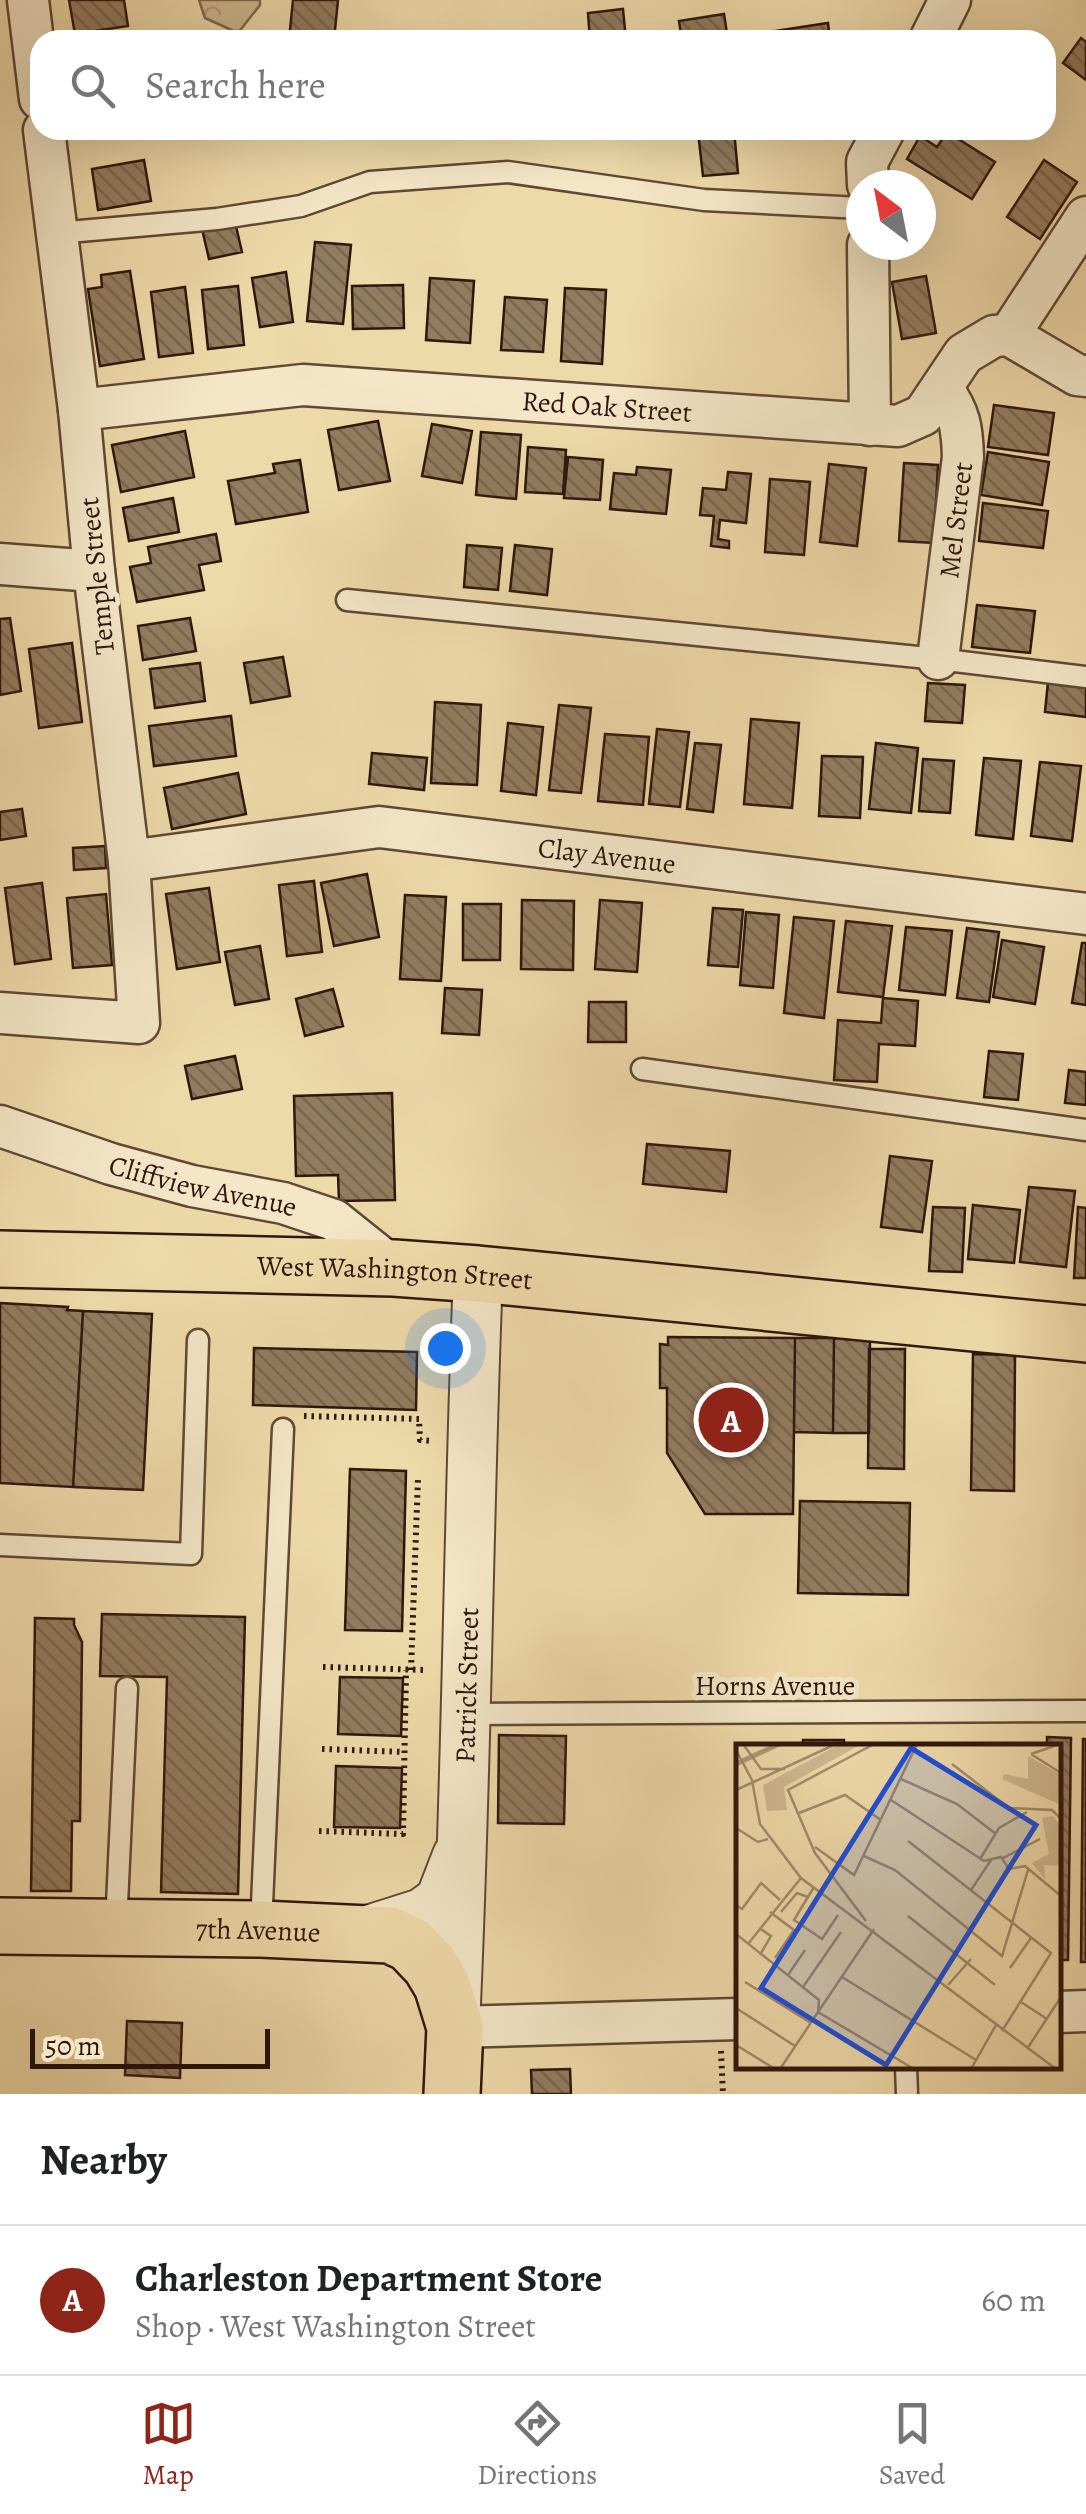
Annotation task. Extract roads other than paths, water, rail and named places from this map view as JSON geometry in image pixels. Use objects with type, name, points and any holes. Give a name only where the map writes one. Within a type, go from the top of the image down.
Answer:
[{"type":"main road","name":"West Washington Street","points":[[0,1259],[394,1268],[1086,1334]]},
{"type":"main road","name":"7th Avenue","points":[[0,1926],[362,1932]]},
{"type":"main road","points":[[362,1932],[390,1935],[410,1944],[442,1985],[455,2026]]},
{"type":"main road","name":"Patrick Street","points":[[452,2094],[455,2026]]},
{"type":"street","points":[[28,0],[32,30]]},
{"type":"street","points":[[935,30],[950,0]]},
{"type":"street","name":"Temple Street","points":[[0,1013],[139,1023],[128,861],[45,140]]},
{"type":"street","points":[[867,170],[867,162],[879,140]]},
{"type":"street","points":[[1086,217],[1009,336],[1076,375],[1086,376]]},
{"type":"street","points":[[868,260],[870,425]]},
{"type":"street","name":"Red Oak Street","points":[[79,410],[304,385],[898,426],[923,415],[964,354],[994,336],[1009,336]]},
{"type":"street","name":"Mel Street","points":[[938,659],[963,457],[962,427],[956,408],[942,388]]},
{"type":"street","points":[[0,564],[94,571]]},
{"type":"street","name":"Clay Avenue","points":[[128,861],[379,827],[1086,914]]},
{"type":"street","name":"Cliffview Avenue","points":[[0,1126],[111,1164],[192,1186],[283,1203],[334,1220],[394,1268]]},
{"type":"street","name":"Patrick Street","points":[[455,2026],[464,1838],[464,1714],[478,1274]]},
{"type":"street","name":"7th Avenue","points":[[362,1932],[422,1913],[440,1900],[464,1838]]},
{"type":"street","points":[[1061,2012],[1086,2011]]},
{"type":"street","points":[[455,2026],[736,2020]]},
{"type":"lane","points":[[57,233],[217,219],[301,206],[370,182],[508,172],[704,200],[846,207]]},
{"type":"lane","points":[[346,600],[938,659],[1086,678]]},
{"type":"lane","points":[[642,1069],[1086,1130]]},
{"type":"lane","points":[[0,1545],[190,1554],[198,1340]]},
{"type":"lane","points":[[261,1929],[291,1423]]},
{"type":"lane","points":[[116,1928],[127,1688]]},
{"type":"lane","name":"Horns Avenue","points":[[464,1714],[1086,1711]]},
{"type":"lane","points":[[906,2069],[907,2094]]},
{"type":"place","name":"Charleston Department Store","points":[[731,1420]]}]
